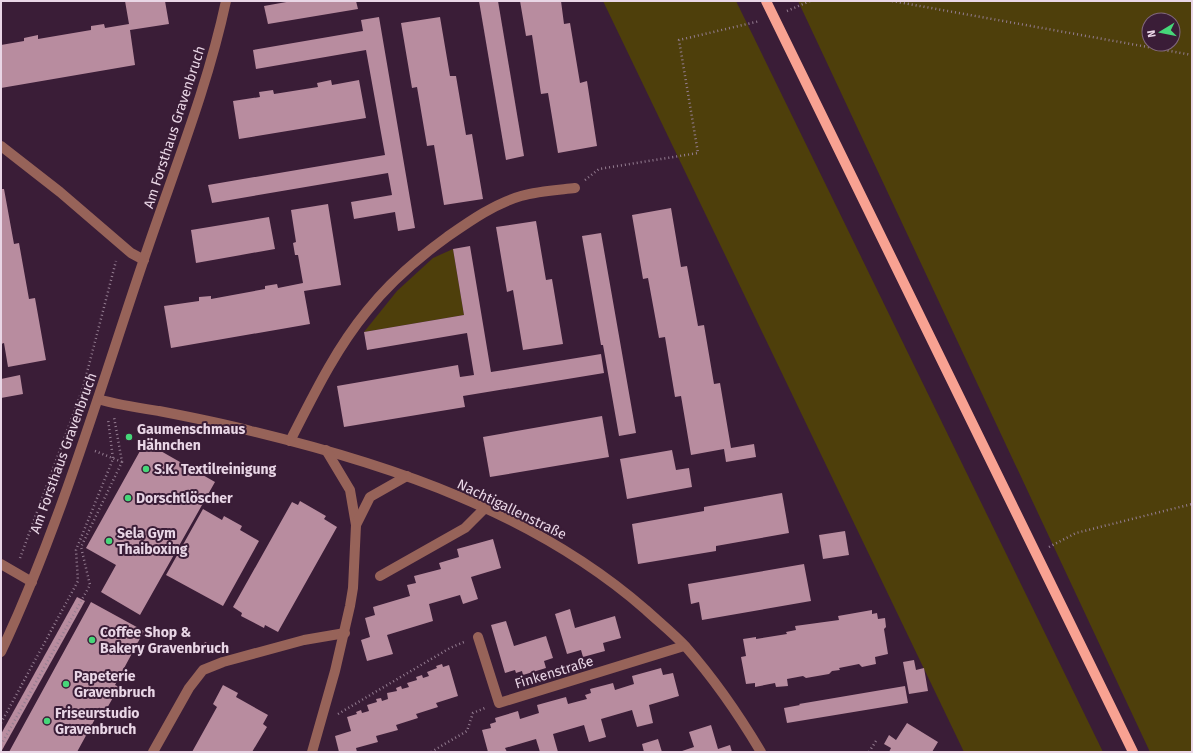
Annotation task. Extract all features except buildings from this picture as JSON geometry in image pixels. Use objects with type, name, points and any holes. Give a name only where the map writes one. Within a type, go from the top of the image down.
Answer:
[{"type":"main road","points":[[766,1],[1133,752]]},
{"type":"street","name":"Am Forsthaus Gravenbruch","points":[[1,652],[32,582],[105,401],[144,260],[208,71],[226,1]]},
{"type":"street","points":[[1,146],[101,226],[121,245],[144,260]]},
{"type":"street","points":[[290,441],[329,366],[352,331],[367,310],[410,266],[462,226],[509,200],[523,196],[575,188]]},
{"type":"street","name":"Nachtigallenstraße","points":[[105,401],[218,423],[326,450],[407,476],[486,508],[558,546],[597,571],[627,593],[684,646],[717,684],[745,725],[761,752]]},
{"type":"street","points":[[312,752],[345,633],[353,588],[356,525],[350,490],[326,450]]},
{"type":"street","points":[[356,525],[370,497],[407,476]]},
{"type":"street","points":[[380,576],[465,528],[486,508]]},
{"type":"street","points":[[1,564],[32,582]]},
{"type":"street","points":[[153,752],[189,688],[203,670],[223,662],[304,640],[345,633]]},
{"type":"street","points":[[478,637],[499,703]]},
{"type":"street","name":"Finkenstraße","points":[[499,703],[684,646]]},
{"type":"path","points":[[575,188],[599,169],[698,153],[679,40],[774,17],[810,1]]},
{"type":"path","points":[[892,1],[1192,55]]},
{"type":"path","points":[[15,572],[83,388],[121,245]]},
{"type":"path","points":[[1,723],[78,581],[76,550],[113,459],[105,401]]},
{"type":"path","points":[[1,745],[90,585],[81,547],[122,462],[105,401]]},
{"type":"path","points":[[90,448],[122,462]]},
{"type":"path","points":[[1037,554],[1076,533],[1192,504]]},
{"type":"path","points":[[320,724],[450,648],[478,637]]},
{"type":"path","points":[[432,752],[467,731],[473,713],[499,703]]},
{"type":"path","points":[[869,752],[876,741]]},
{"type":"shaded area","points":[[603,1],[736,1],[1103,752],[964,752]]},
{"type":"shaded area","points":[[798,1],[1192,1],[1192,752],[1150,752]]},
{"type":"shaded area","points":[[453,249],[464,315],[364,332],[397,291],[433,258]]},
{"type":"place","name":"Gaumenschmaus Hähnchen","points":[[129,437]]},
{"type":"place","name":"S.K. Textilreinigung","points":[[146,469]]},
{"type":"place","name":"Dorschtlöscher","points":[[128,498]]},
{"type":"place","name":"Sela Gym Thaiboxing","points":[[109,541]]},
{"type":"place","name":"Coffee Shop & Bakery Gravenbruch","points":[[92,640]]},
{"type":"place","name":"Papeterie Gravenbruch","points":[[66,684]]},
{"type":"place","name":"Friseurstudio Gravenbruch","points":[[47,721]]}]
